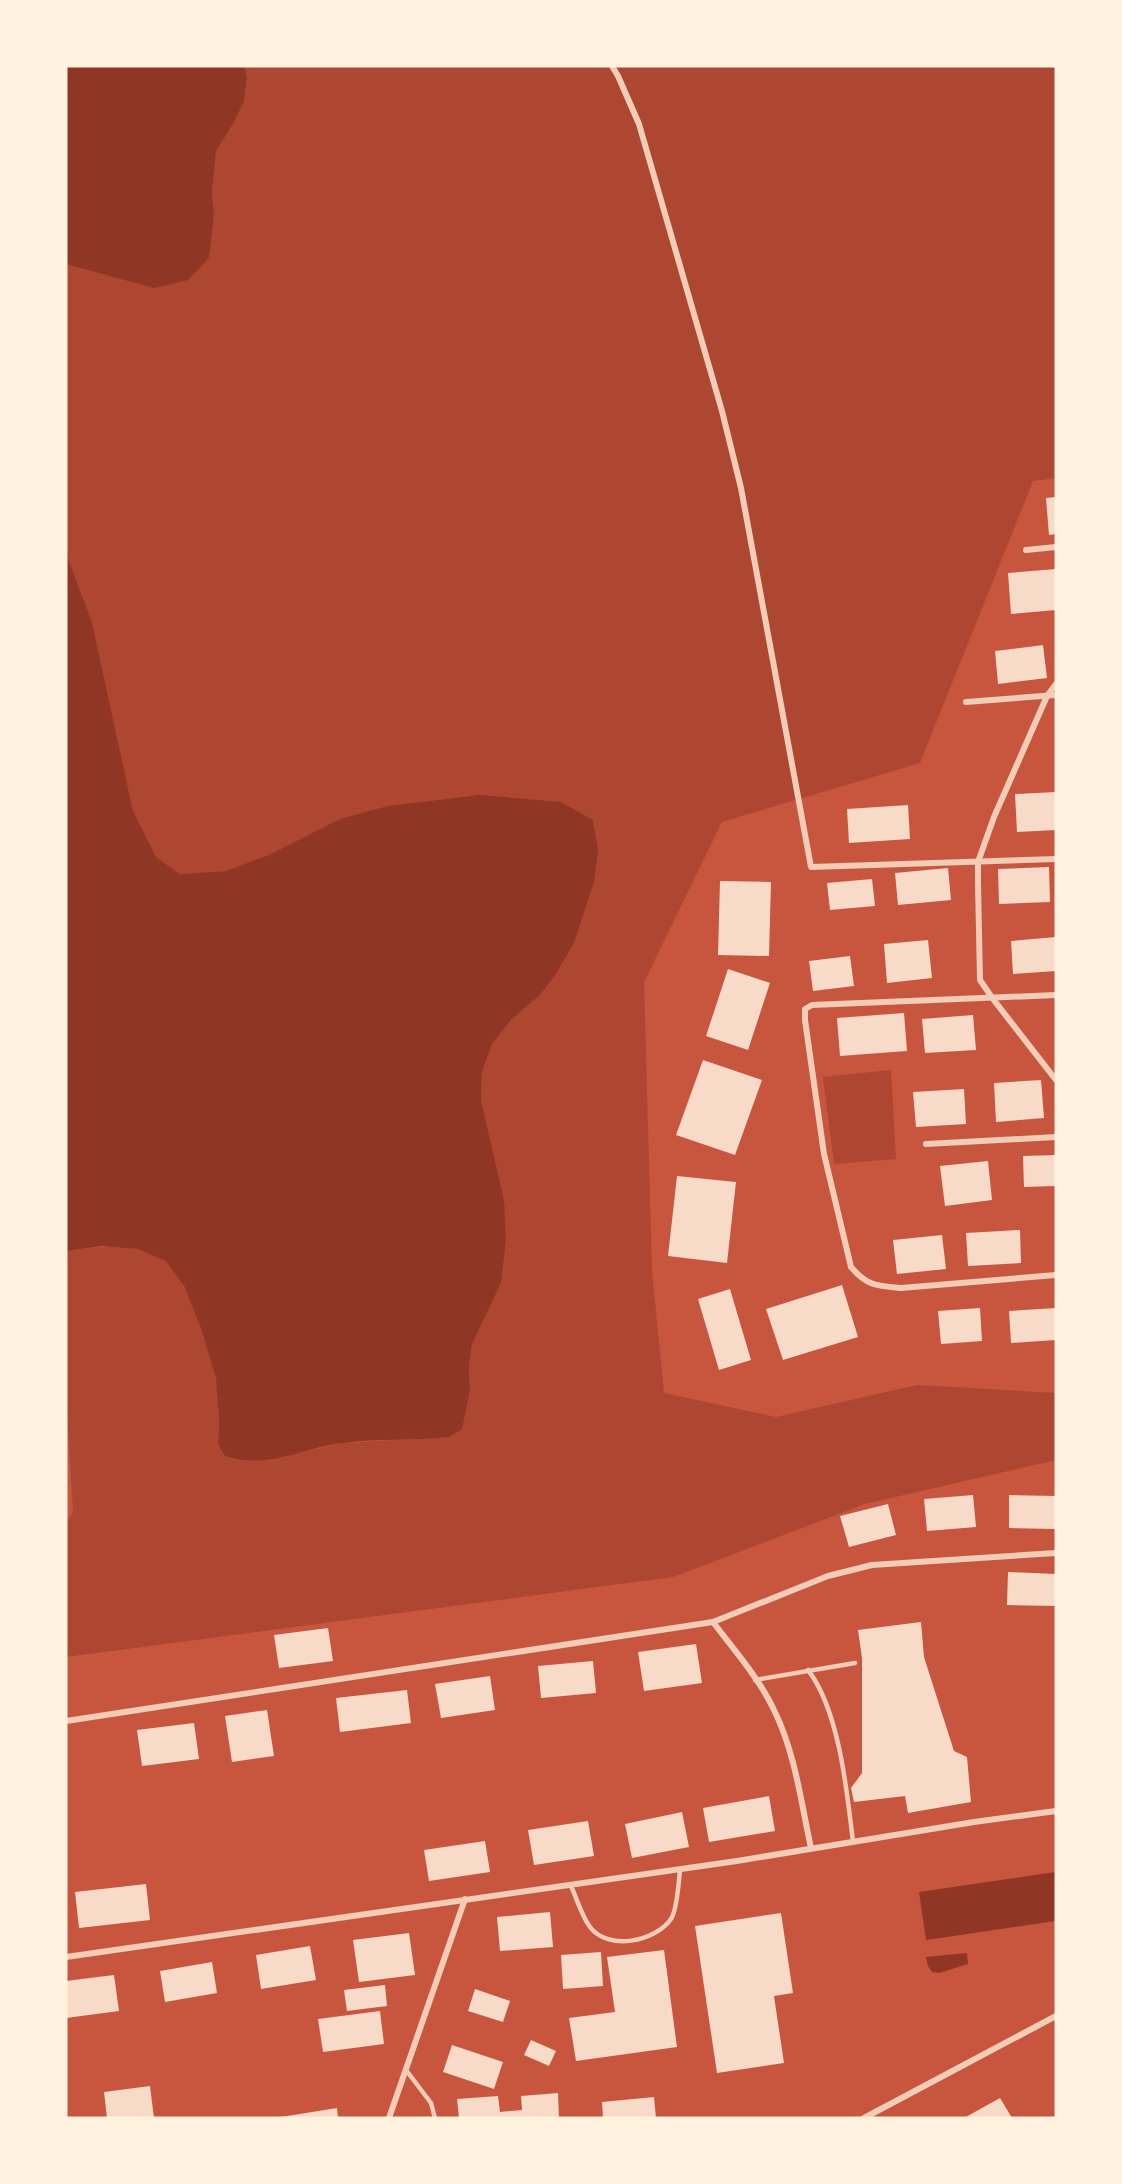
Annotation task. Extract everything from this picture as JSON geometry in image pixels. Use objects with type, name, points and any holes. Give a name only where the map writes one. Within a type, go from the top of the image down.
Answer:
[{"type":"street","points":[[612,66],[639,124],[722,411],[741,488],[811,867],[1056,859]]},
{"type":"street","points":[[1026,550],[1056,547]]},
{"type":"street","points":[[1056,684],[1047,696],[994,817],[978,862],[981,980],[993,999],[1056,1080]]},
{"type":"street","points":[[966,702],[1056,695]]},
{"type":"street","points":[[1056,995],[812,1005],[805,1009],[824,1154],[851,1267],[861,1279],[877,1286],[901,1288],[1056,1275]]},
{"type":"street","points":[[926,1144],[1056,1137]]},
{"type":"street","points":[[66,1721],[713,1622],[828,1576],[872,1565],[1056,1553]]},
{"type":"street","points":[[713,1622],[767,1696],[783,1732],[791,1757],[811,1848]]},
{"type":"street","points":[[66,1957],[680,1869],[1056,1811]]},
{"type":"street","points":[[389,2118],[465,1899]]},
{"type":"street","points":[[864,2118],[1056,2016]]},
{"type":"lane","points":[[755,1680],[855,1663]]},
{"type":"lane","points":[[808,1670],[817,1682],[832,1720],[853,1842]]},
{"type":"lane","points":[[570,1884],[591,1928],[609,1939],[634,1941],[657,1934],[673,1917],[680,1869]]},
{"type":"lane","points":[[406,2070],[431,2103],[435,2118]]},
{"type":"shaded area","points":[[66,66],[244,66],[247,77],[244,101],[216,151],[212,192],[214,216],[209,258],[188,280],[154,288],[66,264]]},
{"type":"shaded area","points":[[244,66],[1056,66],[1056,478],[1033,481],[920,763],[722,822],[644,982],[652,1271],[664,1393],[776,1417],[917,1385],[1056,1393],[1056,1460],[865,1504],[673,1577],[66,1657],[66,1522],[73,1512],[66,1398],[66,1251],[121,1247],[164,1259],[173,1268],[189,1297],[213,1367],[218,1403],[218,1444],[267,1460],[342,1443],[449,1437],[461,1429],[470,1392],[469,1365],[472,1344],[501,1283],[504,1200],[481,1100],[482,1072],[492,1044],[511,1020],[540,995],[556,974],[574,943],[271,854],[226,871],[180,874],[156,857],[133,811],[92,622],[66,554],[66,264],[87,269],[209,258],[214,216],[212,192],[216,151],[244,101],[247,77]]},
{"type":"shaded area","points":[[66,554],[92,622],[133,811],[156,857],[180,874],[226,871],[271,854],[340,819],[388,806],[480,795],[561,802],[593,820],[598,850],[594,882],[574,943],[556,974],[540,995],[511,1020],[492,1044],[482,1072],[481,1100],[504,1200],[506,1239],[501,1283],[472,1344],[469,1365],[470,1391],[462,1429],[449,1437],[343,1443],[285,1457],[256,1461],[225,1456],[218,1444],[216,1378],[201,1328],[184,1286],[166,1261],[137,1249],[102,1246],[66,1251]]},
{"type":"shaded area","points":[[891,1070],[896,1159],[834,1164],[823,1077]]},
{"type":"shaded area","points":[[1056,1872],[1056,1921],[926,1940],[919,1892]]},
{"type":"shaded area","points":[[967,1953],[968,1964],[939,1973],[932,1972],[926,1957]]},
{"type":"building","points":[[1056,497],[1056,534],[1049,535],[1046,498]]},
{"type":"building","points":[[1056,569],[1056,610],[1011,614],[1008,573]]},
{"type":"building","points":[[1043,645],[1047,678],[998,684],[995,651]]},
{"type":"building","points":[[1056,792],[1056,830],[1017,832],[1015,794]]},
{"type":"building","points":[[908,805],[910,839],[849,843],[847,809]]},
{"type":"building","points":[[1049,867],[1050,902],[999,904],[998,869]]},
{"type":"building","points":[[948,868],[951,900],[898,905],[895,873]]},
{"type":"building","points":[[872,879],[875,906],[830,910],[827,883]]},
{"type":"building","points":[[720,881],[771,882],[769,956],[718,955]]},
{"type":"building","points":[[1056,937],[1056,971],[1013,974],[1011,941]]},
{"type":"building","points":[[928,940],[932,978],[887,983],[884,944]]},
{"type":"building","points":[[850,956],[854,986],[813,991],[809,961]]},
{"type":"building","points":[[728,969],[770,983],[748,1050],[706,1036]]},
{"type":"building","points":[[904,1013],[907,1051],[840,1056],[837,1018]]},
{"type":"building","points":[[973,1015],[976,1050],[925,1053],[922,1019]]},
{"type":"building","points":[[703,1060],[762,1080],[735,1155],[676,1135]]},
{"type":"building","points":[[1041,1080],[1044,1118],[996,1122],[994,1083]]},
{"type":"building","points":[[964,1089],[966,1124],[916,1127],[913,1092]]},
{"type":"building","points":[[1056,1155],[1056,1186],[1024,1187],[1023,1156]]},
{"type":"building","points":[[988,1161],[992,1200],[945,1206],[940,1166]]},
{"type":"building","points":[[677,1176],[736,1182],[727,1263],[668,1256]]},
{"type":"building","points":[[1020,1230],[1021,1263],[968,1266],[966,1233]]},
{"type":"building","points":[[942,1235],[946,1269],[897,1274],[893,1240]]},
{"type":"building","points":[[842,1285],[858,1337],[783,1360],[766,1309]]},
{"type":"building","points":[[730,1289],[751,1360],[719,1370],[698,1299]]},
{"type":"building","points":[[980,1308],[982,1341],[941,1344],[938,1311]]},
{"type":"building","points":[[1056,1308],[1056,1340],[1011,1343],[1009,1311]]},
{"type":"building","points":[[973,1495],[976,1527],[927,1531],[924,1499]]},
{"type":"building","points":[[1009,1495],[1056,1496],[1056,1529],[1009,1528]]},
{"type":"building","points":[[888,1504],[896,1535],[849,1547],[840,1516]]},
{"type":"building","points":[[1008,1572],[1056,1574],[1056,1606],[1007,1605]]},
{"type":"building","points":[[921,1622],[924,1657],[954,1751],[967,1757],[971,1802],[908,1813],[905,1796],[854,1802],[851,1788],[862,1773],[862,1658],[858,1630]]},
{"type":"building","points":[[328,1628],[333,1661],[279,1668],[274,1635]]},
{"type":"building","points":[[696,1644],[702,1683],[644,1691],[638,1652]]},
{"type":"building","points":[[593,1661],[596,1693],[541,1698],[538,1666]]},
{"type":"building","points":[[490,1676],[495,1710],[441,1718],[435,1684]]},
{"type":"building","points":[[407,1690],[411,1723],[340,1732],[336,1698]]},
{"type":"building","points":[[267,1710],[274,1756],[232,1762],[225,1716]]},
{"type":"building","points":[[194,1723],[199,1759],[142,1766],[137,1730]]},
{"type":"building","points":[[769,1796],[775,1831],[709,1842],[703,1808]]},
{"type":"building","points":[[682,1812],[689,1847],[632,1858],[625,1824]]},
{"type":"building","points":[[588,1821],[594,1856],[534,1865],[528,1830]]},
{"type":"building","points":[[485,1841],[490,1872],[429,1881],[424,1850]]},
{"type":"building","points":[[146,1884],[150,1920],[79,1928],[75,1892]]},
{"type":"building","points":[[550,1912],[553,1947],[500,1951],[497,1917]]},
{"type":"building","points":[[781,1913],[793,1993],[774,1996],[784,2063],[717,2073],[695,1926]]},
{"type":"building","points":[[409,1933],[415,1975],[359,1982],[353,1940]]},
{"type":"building","points":[[310,1946],[316,1980],[261,1989],[256,1955]]},
{"type":"building","points":[[664,1950],[677,2047],[576,2061],[569,2018],[615,2012],[607,1957]]},
{"type":"building","points":[[601,1952],[603,1986],[563,1989],[561,1955]]},
{"type":"building","points":[[212,1962],[217,1993],[165,2002],[160,1971]]},
{"type":"building","points":[[114,1975],[119,2011],[66,2018],[66,1981]]},
{"type":"building","points":[[385,1985],[387,2006],[347,2011],[344,1990]]},
{"type":"building","points":[[475,1989],[510,2001],[503,2022],[468,2011]]},
{"type":"building","points":[[380,2011],[384,2044],[323,2052],[318,2019]]},
{"type":"building","points":[[531,2040],[556,2051],[549,2066],[524,2055]]},
{"type":"building","points":[[452,2045],[503,2062],[494,2089],[443,2072]]},
{"type":"building","points":[[150,2086],[154,2118],[107,2118],[104,2092]]},
{"type":"building","points":[[558,2093],[559,2118],[459,2118],[457,2099],[498,2096],[500,2112],[522,2110],[521,2096]]},
{"type":"building","points":[[654,2097],[656,2118],[603,2118],[602,2102]]},
{"type":"building","points":[[1000,2098],[1012,2118],[964,2118]]},
{"type":"building","points":[[337,2108],[338,2118],[281,2118],[281,2117]]}]
